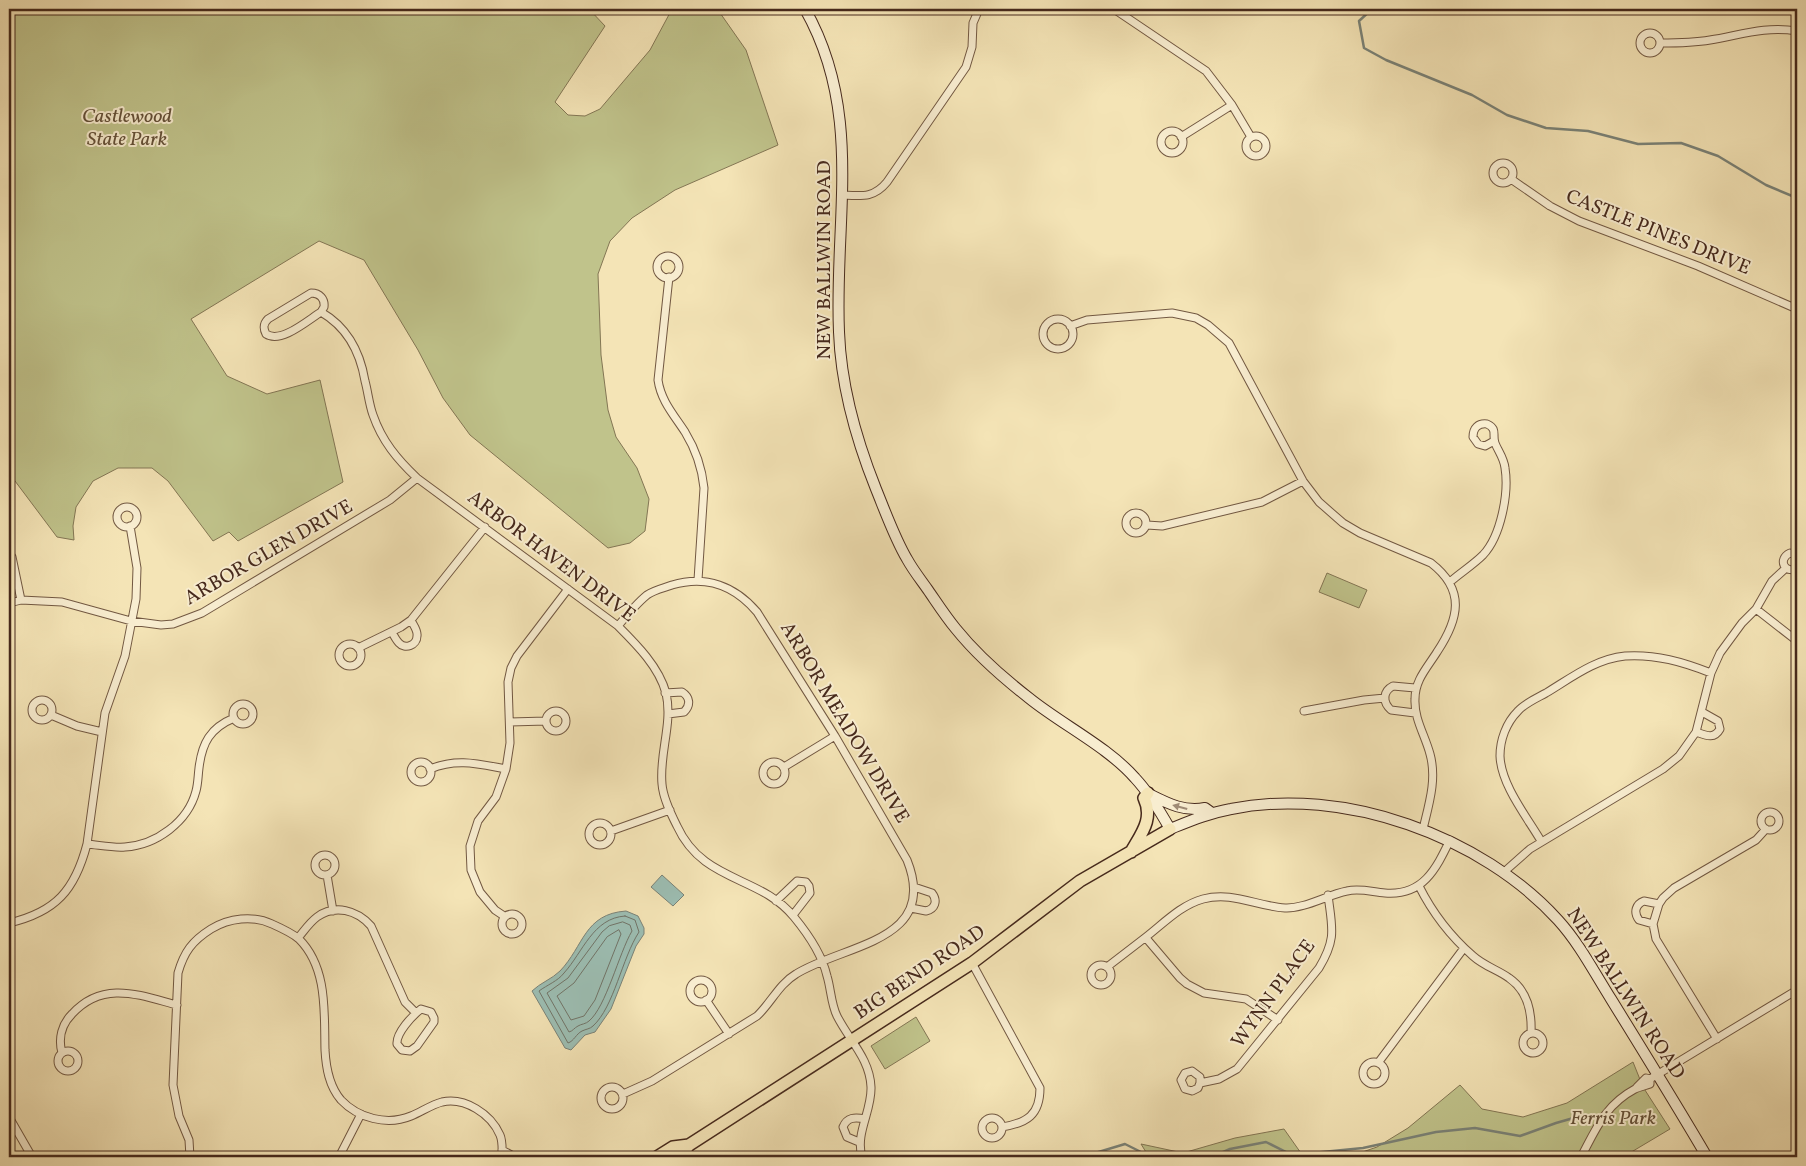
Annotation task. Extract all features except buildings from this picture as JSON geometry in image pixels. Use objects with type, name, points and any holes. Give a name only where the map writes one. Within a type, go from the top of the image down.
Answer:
[{"type":"main road","points":[[1131,852],[1144,832],[1147,822],[1148,806],[1144,798],[1148,793]]},
{"type":"main road","name":"BIG BEND ROAD","points":[[680,1157],[689,1145],[972,963],[1080,881],[1170,829]]},
{"type":"main road","name":"BIG BEND ROAD","points":[[657,1157],[673,1147],[689,1145]]},
{"type":"street","name":"NEW BALLWIN ROAD","points":[[805,9],[824,52],[836,93],[843,139],[838,331],[841,368],[853,420],[864,458],[906,558],[954,627],[978,654],[1030,699],[1113,758],[1134,776],[1154,801],[1170,829],[1212,813],[1249,806],[1304,804],[1340,808],[1365,812],[1423,828],[1466,848],[1504,872],[1541,903],[1567,931],[1654,1077],[1707,1157]]},
{"type":"street","points":[[843,195],[866,196],[883,187],[887,182],[966,67],[972,47],[973,23],[980,9]]},
{"type":"street","points":[[1114,9],[1206,71],[1232,105],[1251,137]]},
{"type":"street","points":[[1660,43],[1709,40],[1766,29],[1797,32]]},
{"type":"street","points":[[1181,137],[1232,105]]},
{"type":"street","name":"CASTLE PINES DRIVE","points":[[1511,179],[1550,206],[1579,221],[1690,263],[1797,309]]},
{"type":"street","points":[[668,278],[658,380],[664,401],[693,446],[703,474],[704,488],[698,580]]},
{"type":"street","points":[[311,293],[316,293],[322,298],[324,307],[321,312],[283,336],[274,337],[266,334],[264,330],[264,322],[311,293]]},
{"type":"street","name":"ARBOR HAVEN DRIVE","points":[[321,312],[335,320],[344,330],[362,367],[372,414],[378,429],[400,462],[417,478],[618,626],[645,655],[665,692],[668,714],[662,767],[662,785],[670,810],[686,844],[714,868],[745,883],[793,915],[812,941],[822,961],[837,1015],[866,1062],[871,1085],[871,1096],[860,1142],[862,1157]]},
{"type":"street","points":[[1070,326],[1087,320],[1165,313],[1196,318],[1208,325],[1229,343],[1303,480],[1319,502],[1343,523],[1367,537],[1425,559],[1439,569],[1450,582],[1455,595],[1455,618],[1438,650],[1418,679],[1415,688],[1415,713],[1429,750],[1433,770],[1430,798],[1423,828]]},
{"type":"street","points":[[1062,320],[1070,326],[1073,335],[1070,343],[1057,349],[1048,346],[1043,332],[1048,324],[1052,321],[1062,320]]},
{"type":"street","points":[[1450,582],[1482,556],[1490,546],[1502,515],[1506,494],[1505,466],[1494,440]]},
{"type":"street","name":"ARBOR GLEN DRIVE","points":[[9,604],[21,600],[62,602],[148,625],[173,624],[202,614],[390,500],[417,478]]},
{"type":"street","points":[[1147,524],[1162,526],[1262,502],[1303,480]]},
{"type":"street","points":[[9,922],[37,914],[58,899],[72,884],[87,844],[102,732],[109,699],[120,674],[125,656],[138,584],[135,549],[130,526]]},
{"type":"street","points":[[358,648],[392,632],[411,620],[485,527]]},
{"type":"street","points":[[9,553],[12,557],[21,600]]},
{"type":"street","points":[[1786,568],[1783,560],[1785,556],[1790,553],[1797,555]]},
{"type":"street","points":[[1786,568],[1793,570],[1797,568]]},
{"type":"street","points":[[1504,872],[1542,841],[1663,769],[1679,756],[1696,732],[1711,673],[1727,642],[1756,609],[1772,581],[1786,568]]},
{"type":"street","name":"ARBOR MEADOW DRIVE","points":[[618,626],[636,605],[649,594],[683,582],[698,580],[713,583],[725,587],[748,602],[758,612],[835,736],[907,860],[911,869],[914,887],[911,908]]},
{"type":"street","points":[[504,916],[495,910],[480,892],[471,870],[470,846],[478,821],[496,797],[506,769],[510,743],[508,682],[512,668],[517,656],[568,589]]},
{"type":"street","points":[[1756,609],[1797,641]]},
{"type":"street","points":[[392,632],[400,645],[411,646],[418,636],[411,620]]},
{"type":"street","points":[[1542,841],[1507,782],[1502,768],[1500,748],[1502,737],[1506,727],[1517,712],[1593,664],[1612,658],[1635,656],[1675,660],[1711,673]]},
{"type":"street","points":[[1415,688],[1393,686],[1386,692],[1384,698],[1385,703],[1391,710],[1415,713]]},
{"type":"street","points":[[665,692],[682,692],[689,700],[689,705],[684,712],[668,714]]},
{"type":"street","points":[[1304,711],[1384,698]]},
{"type":"street","points":[[1696,732],[1712,736],[1720,729],[1718,721],[1702,712]]},
{"type":"street","points":[[51,716],[77,726],[102,732]]},
{"type":"street","points":[[87,844],[125,847],[150,841],[168,831],[185,813],[196,792],[204,745],[220,724],[234,718]]},
{"type":"street","points":[[510,722],[546,721]]},
{"type":"street","points":[[784,767],[835,736]]},
{"type":"street","points":[[430,769],[443,764],[463,762],[506,769]]},
{"type":"street","points":[[1148,793],[1178,807],[1196,810],[1205,808],[1212,813]]},
{"type":"street","points":[[610,831],[670,810]]},
{"type":"street","points":[[1717,1039],[1656,939],[1653,924],[1658,907],[1674,888],[1756,840],[1766,829]]},
{"type":"street","points":[[1107,967],[1180,910],[1203,899],[1231,896],[1292,908],[1349,890],[1391,894],[1410,890],[1419,886],[1438,866],[1450,840]]},
{"type":"street","points":[[327,875],[333,910]]},
{"type":"street","points":[[776,902],[797,880],[806,882],[810,893],[793,915]]},
{"type":"street","points":[[1419,886],[1441,924],[1464,948],[1482,963],[1510,978],[1522,991],[1528,1000],[1532,1019],[1532,1033]]},
{"type":"street","points":[[623,1094],[652,1081],[750,1021],[766,1008],[782,986],[793,975],[822,961],[883,937],[899,925],[911,908],[926,911],[933,908],[936,900],[932,893],[914,887]]},
{"type":"street","name":"WYNN PLACE","points":[[1200,1083],[1218,1079],[1237,1069],[1319,968],[1328,952],[1333,936],[1328,896]]},
{"type":"street","points":[[1653,924],[1639,920],[1635,911],[1636,907],[1644,901],[1658,907]]},
{"type":"street","points":[[298,938],[317,917],[333,910],[354,912],[365,919],[371,926],[405,1002],[416,1014]]},
{"type":"street","points":[[190,1157],[189,1140],[179,1116],[172,1085],[178,973],[182,959],[199,937],[212,928],[234,920],[255,919],[270,923],[298,938],[312,957],[321,981],[326,1069],[340,1099],[361,1114],[385,1120],[398,1120],[442,1102],[454,1101],[468,1104],[492,1121],[500,1136],[502,1154],[515,1157]]},
{"type":"street","points":[[1146,938],[1187,984],[1204,993],[1246,999],[1278,1020]]},
{"type":"street","points":[[1378,1063],[1464,948]]},
{"type":"street","points":[[972,963],[1037,1079],[1040,1088],[1040,1098],[1031,1116],[1023,1122],[1002,1127]]},
{"type":"street","points":[[1581,1157],[1611,1105],[1622,1096],[1637,1087],[1650,1084],[1654,1077],[1797,990]]},
{"type":"street","points":[[62,1052],[60,1037],[68,1017],[97,996],[108,993],[132,994],[177,1005]]},
{"type":"street","points":[[706,1000],[729,1034]]},
{"type":"street","points":[[421,1009],[429,1010],[433,1015],[434,1022],[417,1046],[410,1051],[402,1050],[399,1048],[397,1041],[399,1035],[416,1014],[421,1009]]},
{"type":"street","points":[[339,1157],[361,1114]]},
{"type":"street","points":[[9,1117],[32,1157]]},
{"type":"street","points":[[860,1142],[847,1137],[843,1128],[845,1123],[852,1118],[865,1119]]},
{"type":"green space","name":"Castlewood State Park","points":[[9,9],[589,9],[605,26],[555,102],[568,115],[585,116],[600,109],[650,50],[672,9],[699,12],[718,10],[746,50],[778,145],[675,190],[632,218],[610,241],[598,274],[601,355],[608,410],[616,437],[637,468],[649,499],[645,531],[630,543],[608,548],[470,435],[443,398],[418,350],[364,260],[319,241],[191,319],[227,376],[267,394],[320,380],[343,482],[238,541],[229,532],[213,541],[168,481],[152,468],[118,468],[93,481],[76,507],[73,526],[74,540],[57,537],[9,473]]},
{"type":"green space","points":[[1327,573],[1367,590],[1359,608],[1319,592]]},
{"type":"green space","points":[[916,1017],[930,1041],[885,1069],[871,1046]]},
{"type":"green space","name":"Ferris Park","points":[[1633,1062],[1643,1087],[1670,1129],[1623,1157],[1348,1157],[1377,1147],[1408,1128],[1460,1085],[1482,1109],[1523,1117],[1567,1103]]},
{"type":"green space","points":[[1284,1129],[1303,1156],[1318,1157],[1149,1157],[1141,1144],[1183,1153],[1235,1138]]},
{"type":"water","points":[[662,875],[684,895],[673,906],[651,887]]},
{"type":"water","points":[[626,911],[638,916],[644,928],[644,934],[636,946],[611,1009],[595,1032],[585,1035],[571,1050],[565,1048],[532,991],[560,971],[586,933],[601,918],[612,913]]},
{"type":"waterway","points":[[1372,9],[1359,21],[1364,48],[1386,60],[1472,95],[1507,115],[1546,128],[1588,131],[1638,144],[1681,143],[1718,156],[1766,185],[1797,198]]},
{"type":"waterway","points":[[1212,1157],[1230,1149],[1266,1142],[1292,1155],[1363,1148],[1436,1132],[1475,1128],[1520,1136],[1584,1115]]},
{"type":"waterway","points":[[1082,1157],[1125,1144],[1151,1157]]}]
